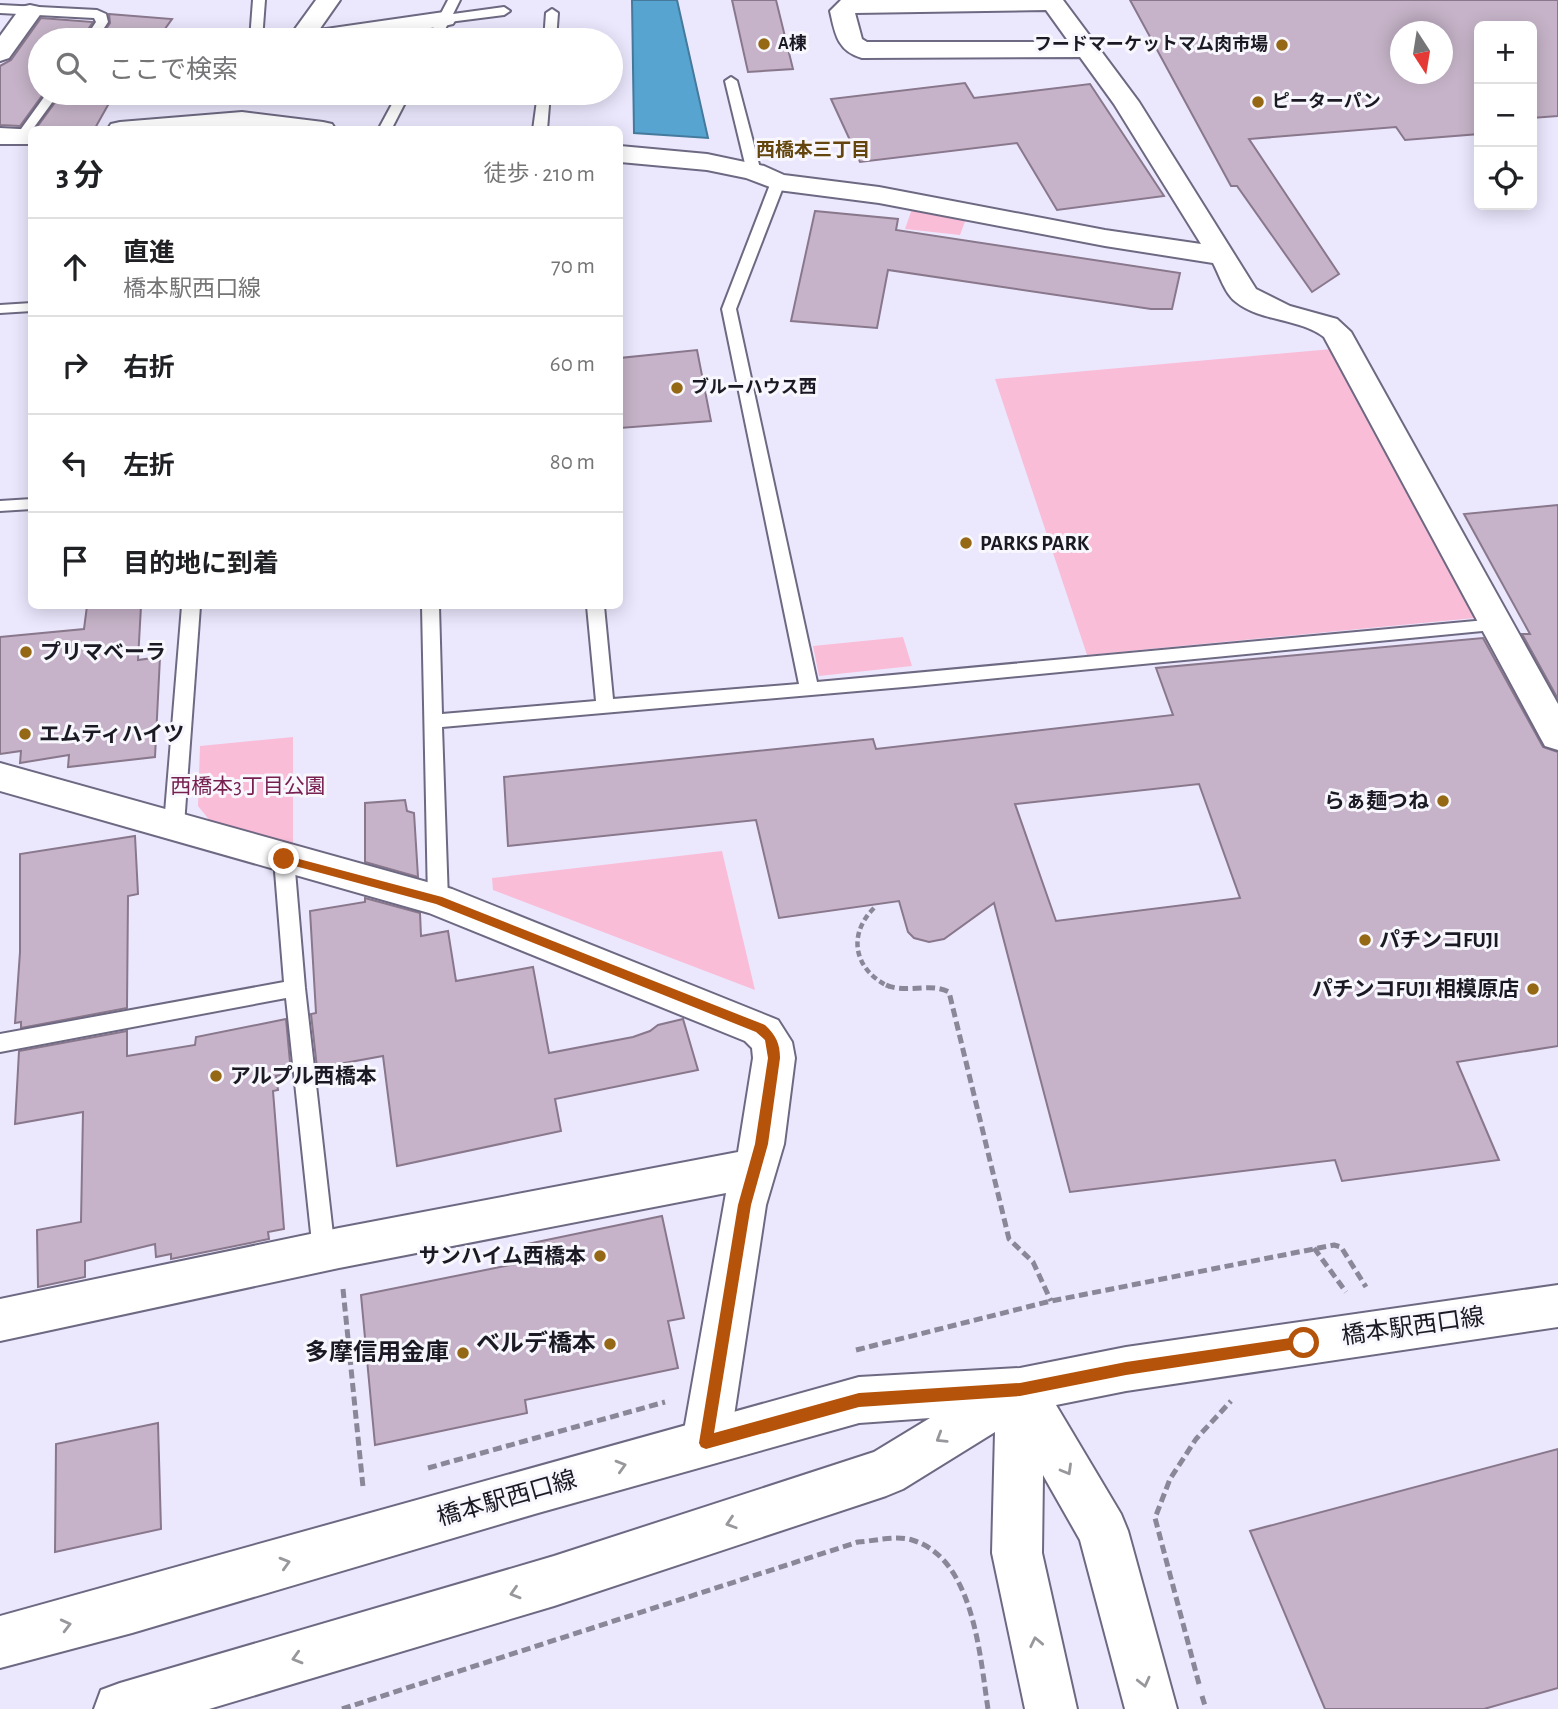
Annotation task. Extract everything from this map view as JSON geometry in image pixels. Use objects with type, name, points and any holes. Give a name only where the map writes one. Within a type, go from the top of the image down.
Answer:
[{"type":"street","points":[[307,28],[327,0]]},
{"type":"street","points":[[1087,49],[862,50],[850,42],[842,10],[851,4],[1052,1],[1126,102],[1245,295],[1280,312],[1326,325],[1336,332],[1558,737]]},
{"type":"street","points":[[0,52],[30,12]]},
{"type":"street","points":[[386,28],[444,20]]},
{"type":"street","points":[[242,120],[253,105]]},
{"type":"street","points":[[169,126],[242,120],[291,126]]},
{"type":"street","points":[[623,154],[706,163],[766,177],[1223,256]]},
{"type":"street","points":[[0,777],[107,809],[174,825],[284,859],[438,900],[761,1029],[774,1048],[774,1058],[762,1144],[744,1205],[706,1443]]},
{"type":"street","points":[[0,1320],[332,1250],[754,1167]]},
{"type":"street","name":"橋本駅西口線","points":[[0,1642],[132,1608],[859,1400],[1020,1390],[1126,1369],[1558,1306]]},
{"type":"street","points":[[1020,1390],[1017,1553],[1051,1709]]},
{"type":"street","points":[[1020,1390],[1103,1531],[1151,1709]]},
{"type":"street","name":"橋本駅西口線","points":[[120,1709],[554,1581],[886,1472],[1020,1390]]},
{"type":"lane","points":[[89,12],[101,0]]},
{"type":"lane","points":[[257,28],[259,0]]},
{"type":"lane","points":[[0,9],[89,12],[102,17],[98,28]]},
{"type":"lane","points":[[444,20],[503,11]]},
{"type":"lane","points":[[551,28],[552,13]]},
{"type":"lane","points":[[731,82],[766,177],[729,309],[809,688]]},
{"type":"lane","points":[[18,136],[43,105]]},
{"type":"lane","points":[[386,126],[398,105]]},
{"type":"lane","points":[[540,126],[543,105]]},
{"type":"lane","points":[[0,309],[28,307]]},
{"type":"lane","points":[[0,506],[28,504]]},
{"type":"lane","points":[[174,825],[191,609]]},
{"type":"lane","points":[[430,609],[438,900]]},
{"type":"lane","points":[[595,609],[605,706]]},
{"type":"lane","points":[[435,721],[1497,625]]},
{"type":"lane","points":[[284,859],[295,988],[332,1250]]},
{"type":"lane","points":[[0,1043],[295,988]]},
{"type":"path","points":[[874,908],[860,924],[858,934],[863,964],[872,978],[897,990],[941,988],[949,992],[1009,1239],[1033,1262],[1051,1301]]},
{"type":"path","points":[[1353,1296],[1346,1292],[1314,1248],[1340,1246],[1370,1294],[1363,1295]]},
{"type":"path","points":[[332,1250],[363,1487]]},
{"type":"path","points":[[1206,1709],[1155,1518],[1170,1479],[1220,1409]]},
{"type":"path","points":[[342,1709],[858,1542],[912,1540],[930,1550],[953,1569],[969,1606],[988,1709]]},
{"type":"green space","points":[[913,206],[967,216],[960,235],[905,229]]},
{"type":"green space","points":[[1332,349],[1475,618],[1087,655],[995,379]]},
{"type":"green space","points":[[903,637],[912,666],[819,676],[813,646]]},
{"type":"green space","name":"西橋本3丁目公園","points":[[293,737],[293,844],[211,822],[198,806],[200,746]]},
{"type":"green space","points":[[722,851],[755,990],[493,890],[492,878]]},
{"type":"water","points":[[632,0],[677,0],[708,138],[634,133]]},
{"type":"building","name":"A棟","points":[[732,0],[776,0],[793,69],[748,72]]},
{"type":"building","points":[[1130,0],[1558,0],[1558,116],[1537,118],[1537,21],[1474,21],[1474,134],[1405,140],[1396,127],[1249,139],[1339,274],[1312,292],[1237,186],[1231,186]]},
{"type":"building","points":[[109,14],[172,19],[166,28],[107,28],[110,23]]},
{"type":"building","points":[[41,18],[93,22],[89,28],[34,28]]},
{"type":"building","points":[[28,36],[28,105],[35,105],[20,126],[0,125],[0,66],[11,60]]},
{"type":"building","points":[[965,83],[974,98],[1090,84],[1164,196],[1057,210],[1017,143],[860,162],[831,99]]},
{"type":"building","points":[[53,105],[108,105],[96,126],[38,126]]},
{"type":"building","points":[[815,211],[898,219],[896,230],[1180,273],[1172,309],[1151,309],[888,270],[877,328],[791,321]]},
{"type":"building","name":"ブルーハウス西","points":[[697,350],[711,421],[623,428],[623,358]]},
{"type":"building","points":[[1558,505],[1558,699],[1522,634],[1530,634],[1464,514]]},
{"type":"building","points":[[87,609],[141,609],[138,660],[160,657],[155,757],[68,767],[69,755],[20,763],[21,751],[0,754],[0,637],[84,629]]},
{"type":"building","points":[[1483,638],[1543,747],[1558,752],[1558,1046],[1457,1062],[1499,1160],[1342,1181],[1335,1160],[1070,1192],[994,903],[944,939],[929,942],[914,938],[908,932],[899,901],[779,918],[756,820],[508,846],[504,777],[873,739],[876,749],[1173,715],[1156,668]],"holes":[[[1199,784],[1240,898],[1056,921],[1015,804]]]},
{"type":"building","points":[[405,800],[407,811],[414,813],[418,877],[365,862],[365,803]]},
{"type":"building","points":[[135,836],[138,894],[128,896],[127,1008],[21,1028],[21,1022],[15,1023],[20,952],[20,854]]},
{"type":"building","points":[[365,898],[420,913],[421,936],[448,931],[456,981],[533,967],[549,1053],[633,1037],[658,1025],[683,1019],[698,1070],[555,1099],[561,1131],[397,1166],[383,1056],[317,1068],[311,1014],[316,1013],[310,911],[365,902]]},
{"type":"building","points":[[286,1019],[291,1073],[276,1076],[278,1090],[273,1091],[284,1229],[268,1232],[269,1239],[171,1259],[171,1254],[156,1257],[155,1244],[85,1261],[85,1277],[38,1287],[37,1230],[81,1222],[83,1112],[15,1124],[19,1051],[127,1031],[127,1056],[195,1045],[196,1037]]},
{"type":"building","points":[[662,1216],[684,1318],[668,1321],[678,1368],[525,1400],[527,1413],[375,1445],[361,1295],[530,1261],[527,1244]]},
{"type":"building","points":[[158,1423],[161,1529],[55,1552],[56,1444]]},
{"type":"building","points":[[1558,1449],[1558,1688],[1484,1709],[1325,1709],[1250,1531]]},
{"type":"place","name":"A棟","points":[[764,44]]},
{"type":"place","name":"フードマーケットマム肉市場","points":[[1282,45]]},
{"type":"place","name":"ピーターパン","points":[[1258,102]]},
{"type":"place","name":"ブルーハウス西","points":[[677,388]]},
{"type":"place","name":"PARKS PARK","points":[[966,543]]},
{"type":"place","name":"プリマベーラ","points":[[26,652]]},
{"type":"place","name":"エムティハイツ","points":[[25,734]]},
{"type":"place","name":"らぁ麺つね","points":[[1443,801]]},
{"type":"place","name":"パチンコFUJI","points":[[1365,940]]},
{"type":"place","name":"パチンコFUJI 相模原店","points":[[1533,989]]},
{"type":"place","name":"アルプル西橋本","points":[[216,1076]]},
{"type":"place","name":"サンハイム西橋本","points":[[600,1256]]},
{"type":"place","name":"ベルデ橋本","points":[[610,1344]]},
{"type":"place","name":"多摩信用金庫","points":[[463,1353]]},
{"type":"district","name":"西橋本三丁目","points":[[813,150]]},
{"type":"route","points":[[284,859],[438,900],[761,1029],[769,1037],[774,1048],[774,1058],[762,1144],[744,1205],[706,1443],[859,1400],[1020,1390],[1126,1369],[1304,1343]]}]
